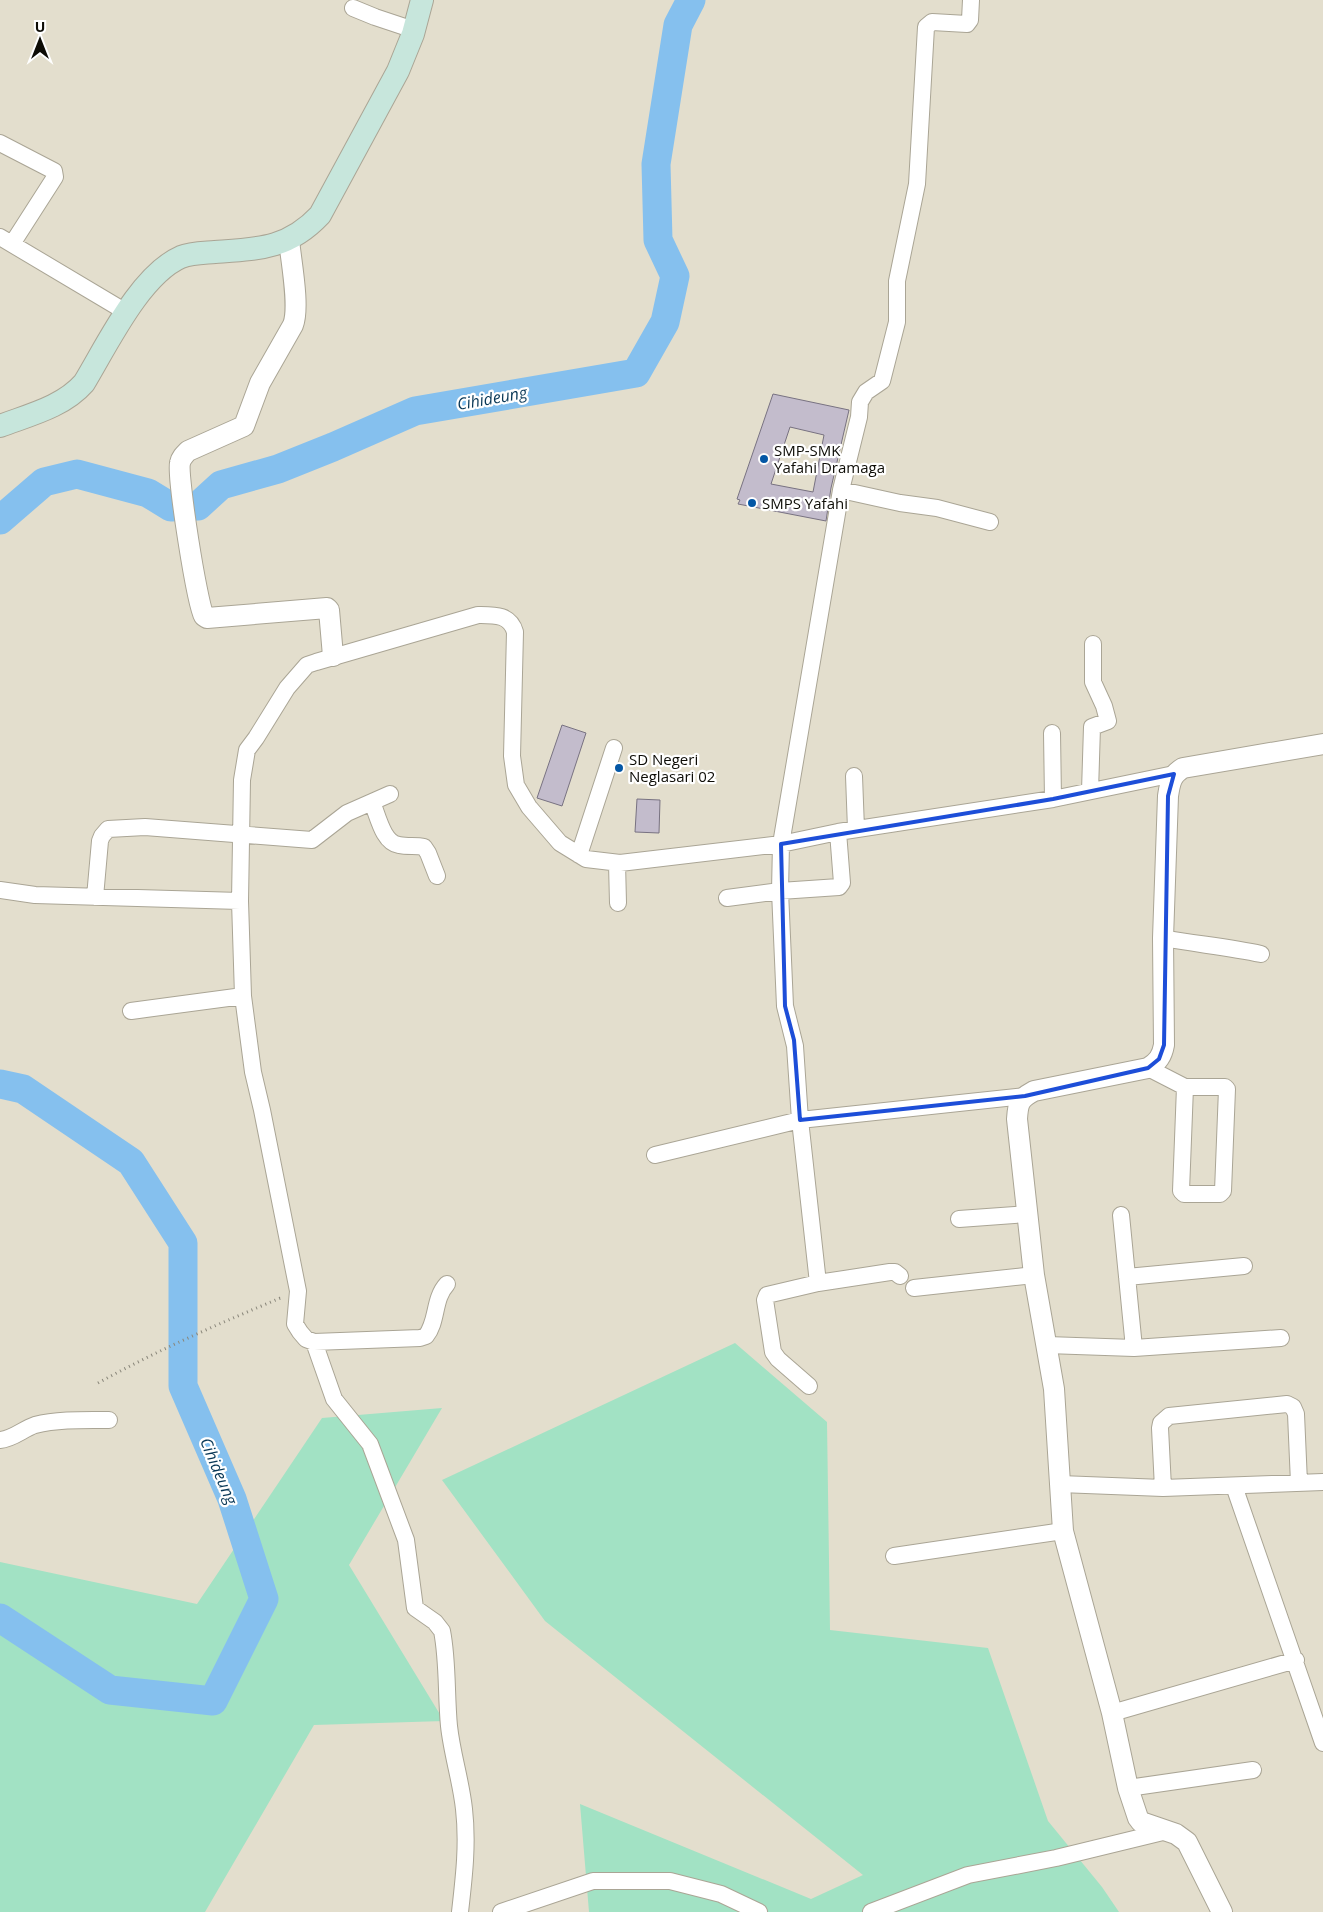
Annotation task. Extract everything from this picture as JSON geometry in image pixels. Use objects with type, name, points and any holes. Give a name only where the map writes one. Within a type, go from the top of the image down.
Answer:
[{"type":"main road","points":[[0,426],[59,403],[77,391],[84,383],[138,295],[160,271],[181,257],[190,254],[255,249],[289,240],[301,233],[320,216],[398,70],[414,30],[422,0]]},
{"type":"street","points":[[818,1283],[800,1120],[794,1040],[785,1006],[780,891],[781,844],[841,490],[860,402],[866,392],[882,381],[897,322],[897,282],[917,184],[926,27],[932,22],[967,24],[970,20],[970,0]]},
{"type":"street","points":[[353,8],[414,30]]},
{"type":"street","points":[[0,143],[54,171],[55,177],[6,241],[126,312]]},
{"type":"street","points":[[289,240],[296,319],[260,383],[244,426],[188,451],[182,458],[179,471],[188,539],[204,616],[207,618],[326,608],[329,610],[333,656]]},
{"type":"street","points":[[841,490],[900,503],[937,508],[990,522]]},
{"type":"street","points":[[447,1284],[439,1295],[433,1324],[426,1336],[420,1338],[314,1342],[306,1339],[295,1324],[298,1291],[253,1072],[243,996],[240,901],[242,780],[247,750],[276,703],[307,665],[478,616],[491,615],[508,619],[513,624],[515,632],[512,756],[516,785],[528,807],[560,843],[586,859],[601,862],[617,863],[781,844],[856,829],[1053,799],[1174,774],[1183,768],[1323,744]]},
{"type":"street","points":[[1090,791],[1092,727],[1108,722],[1104,706],[1092,682],[1093,644]]},
{"type":"street","points":[[1052,733],[1053,799]]},
{"type":"street","points":[[579,855],[614,748]]},
{"type":"street","points":[[1174,774],[1169,784],[1168,796],[1163,938],[1164,1045],[1159,1059],[1148,1068],[1034,1092],[1019,1101],[1017,1119],[1034,1275],[1047,1345],[1056,1414],[1063,1531],[1112,1712],[1128,1788],[1141,1822],[1182,1837],[1187,1842],[1222,1912]]},
{"type":"street","points":[[854,776],[856,829]]},
{"type":"street","points":[[95,897],[100,841],[108,829],[145,827],[312,840],[347,814],[390,794]]},
{"type":"street","points":[[372,802],[385,835],[389,840],[397,845],[424,847],[437,876]]},
{"type":"street","points":[[726,898],[841,886],[838,832]]},
{"type":"street","points":[[617,863],[618,903]]},
{"type":"street","points":[[0,890],[35,895],[240,901]]},
{"type":"street","points":[[1163,938],[1261,954]]},
{"type":"street","points":[[131,1011],[243,996]]},
{"type":"street","points":[[1148,1068],[1185,1087],[1225,1087],[1227,1089],[1223,1191],[1220,1194],[1184,1194],[1181,1191],[1185,1087]]},
{"type":"street","points":[[655,1155],[800,1120],[1025,1096]]},
{"type":"street","points":[[959,1219],[1027,1214]]},
{"type":"street","points":[[1121,1215],[1134,1348]]},
{"type":"street","points":[[1127,1277],[1244,1266]]},
{"type":"street","points":[[809,1386],[778,1359],[773,1352],[765,1298],[769,1294],[818,1283],[892,1272],[900,1276]]},
{"type":"street","points":[[914,1288],[1034,1275]]},
{"type":"street","points":[[1047,1345],[1134,1348],[1281,1338]]},
{"type":"street","points":[[314,1342],[334,1400],[370,1444],[406,1540],[415,1608],[435,1622],[442,1631],[449,1727],[462,1793],[466,1832],[466,1854],[460,1912]]},
{"type":"street","points":[[1163,1488],[1160,1428],[1164,1418],[1287,1404],[1294,1407],[1296,1414],[1298,1483]]},
{"type":"street","points":[[0,1440],[6,1440],[30,1426],[41,1423],[109,1420]]},
{"type":"street","points":[[1060,1484],[1163,1488],[1323,1482]]},
{"type":"street","points":[[1234,1486],[1296,1660],[1323,1743]]},
{"type":"street","points":[[894,1556],[1063,1531]]},
{"type":"street","points":[[1112,1712],[1296,1660]]},
{"type":"street","points":[[1128,1788],[1253,1770]]},
{"type":"street","points":[[871,1912],[968,1875],[1056,1858],[1167,1831]]},
{"type":"street","points":[[501,1912],[593,1880],[670,1881],[721,1894],[759,1912]]},
{"type":"path","points":[[98,1382],[144,1357],[298,1291]]},
{"type":"highlighted area","points":[[1174,774],[1168,796],[1164,1045],[1159,1059],[1148,1068],[1025,1096],[800,1120],[794,1040],[785,1006],[781,844],[1053,799]]},
{"type":"green space","points":[[735,1343],[827,1422],[830,1630],[988,1648],[1048,1821],[1102,1887],[1119,1912],[589,1912],[580,1804],[811,1899],[863,1875],[545,1621],[442,1480]]},
{"type":"green space","points":[[442,1408],[349,1565],[444,1721],[314,1725],[205,1912],[0,1912],[0,1562],[197,1604],[322,1418]]},
{"type":"building","name":"SMP-SMK Yafahi Dramaga","points":[[773,394],[849,410],[831,488],[826,521],[738,504],[740,500],[737,499]],"holes":[[[790,427],[824,435],[813,492],[771,484]]]},
{"type":"building","points":[[562,725],[586,733],[562,806],[537,798]]},
{"type":"building","points":[[637,799],[660,800],[659,833],[635,832]]},
{"type":"waterway","name":"Cihideung","points":[[0,520],[44,482],[77,474],[148,493],[171,507],[198,506],[221,485],[278,469],[415,411],[636,373],[665,322],[675,276],[658,240],[656,164],[678,25],[691,0]]},
{"type":"waterway","name":"Cihideung","points":[[0,1084],[23,1089],[131,1162],[183,1243],[183,1386],[232,1499],[264,1599],[213,1701],[110,1690],[0,1618]]},
{"type":"place","name":"SMP-SMK Yafahi Dramaga","points":[[764,459]]},
{"type":"place","name":"SMPS Yafahi","points":[[752,503]]},
{"type":"place","name":"SD Negeri Neglasari 02","points":[[619,768]]}]
